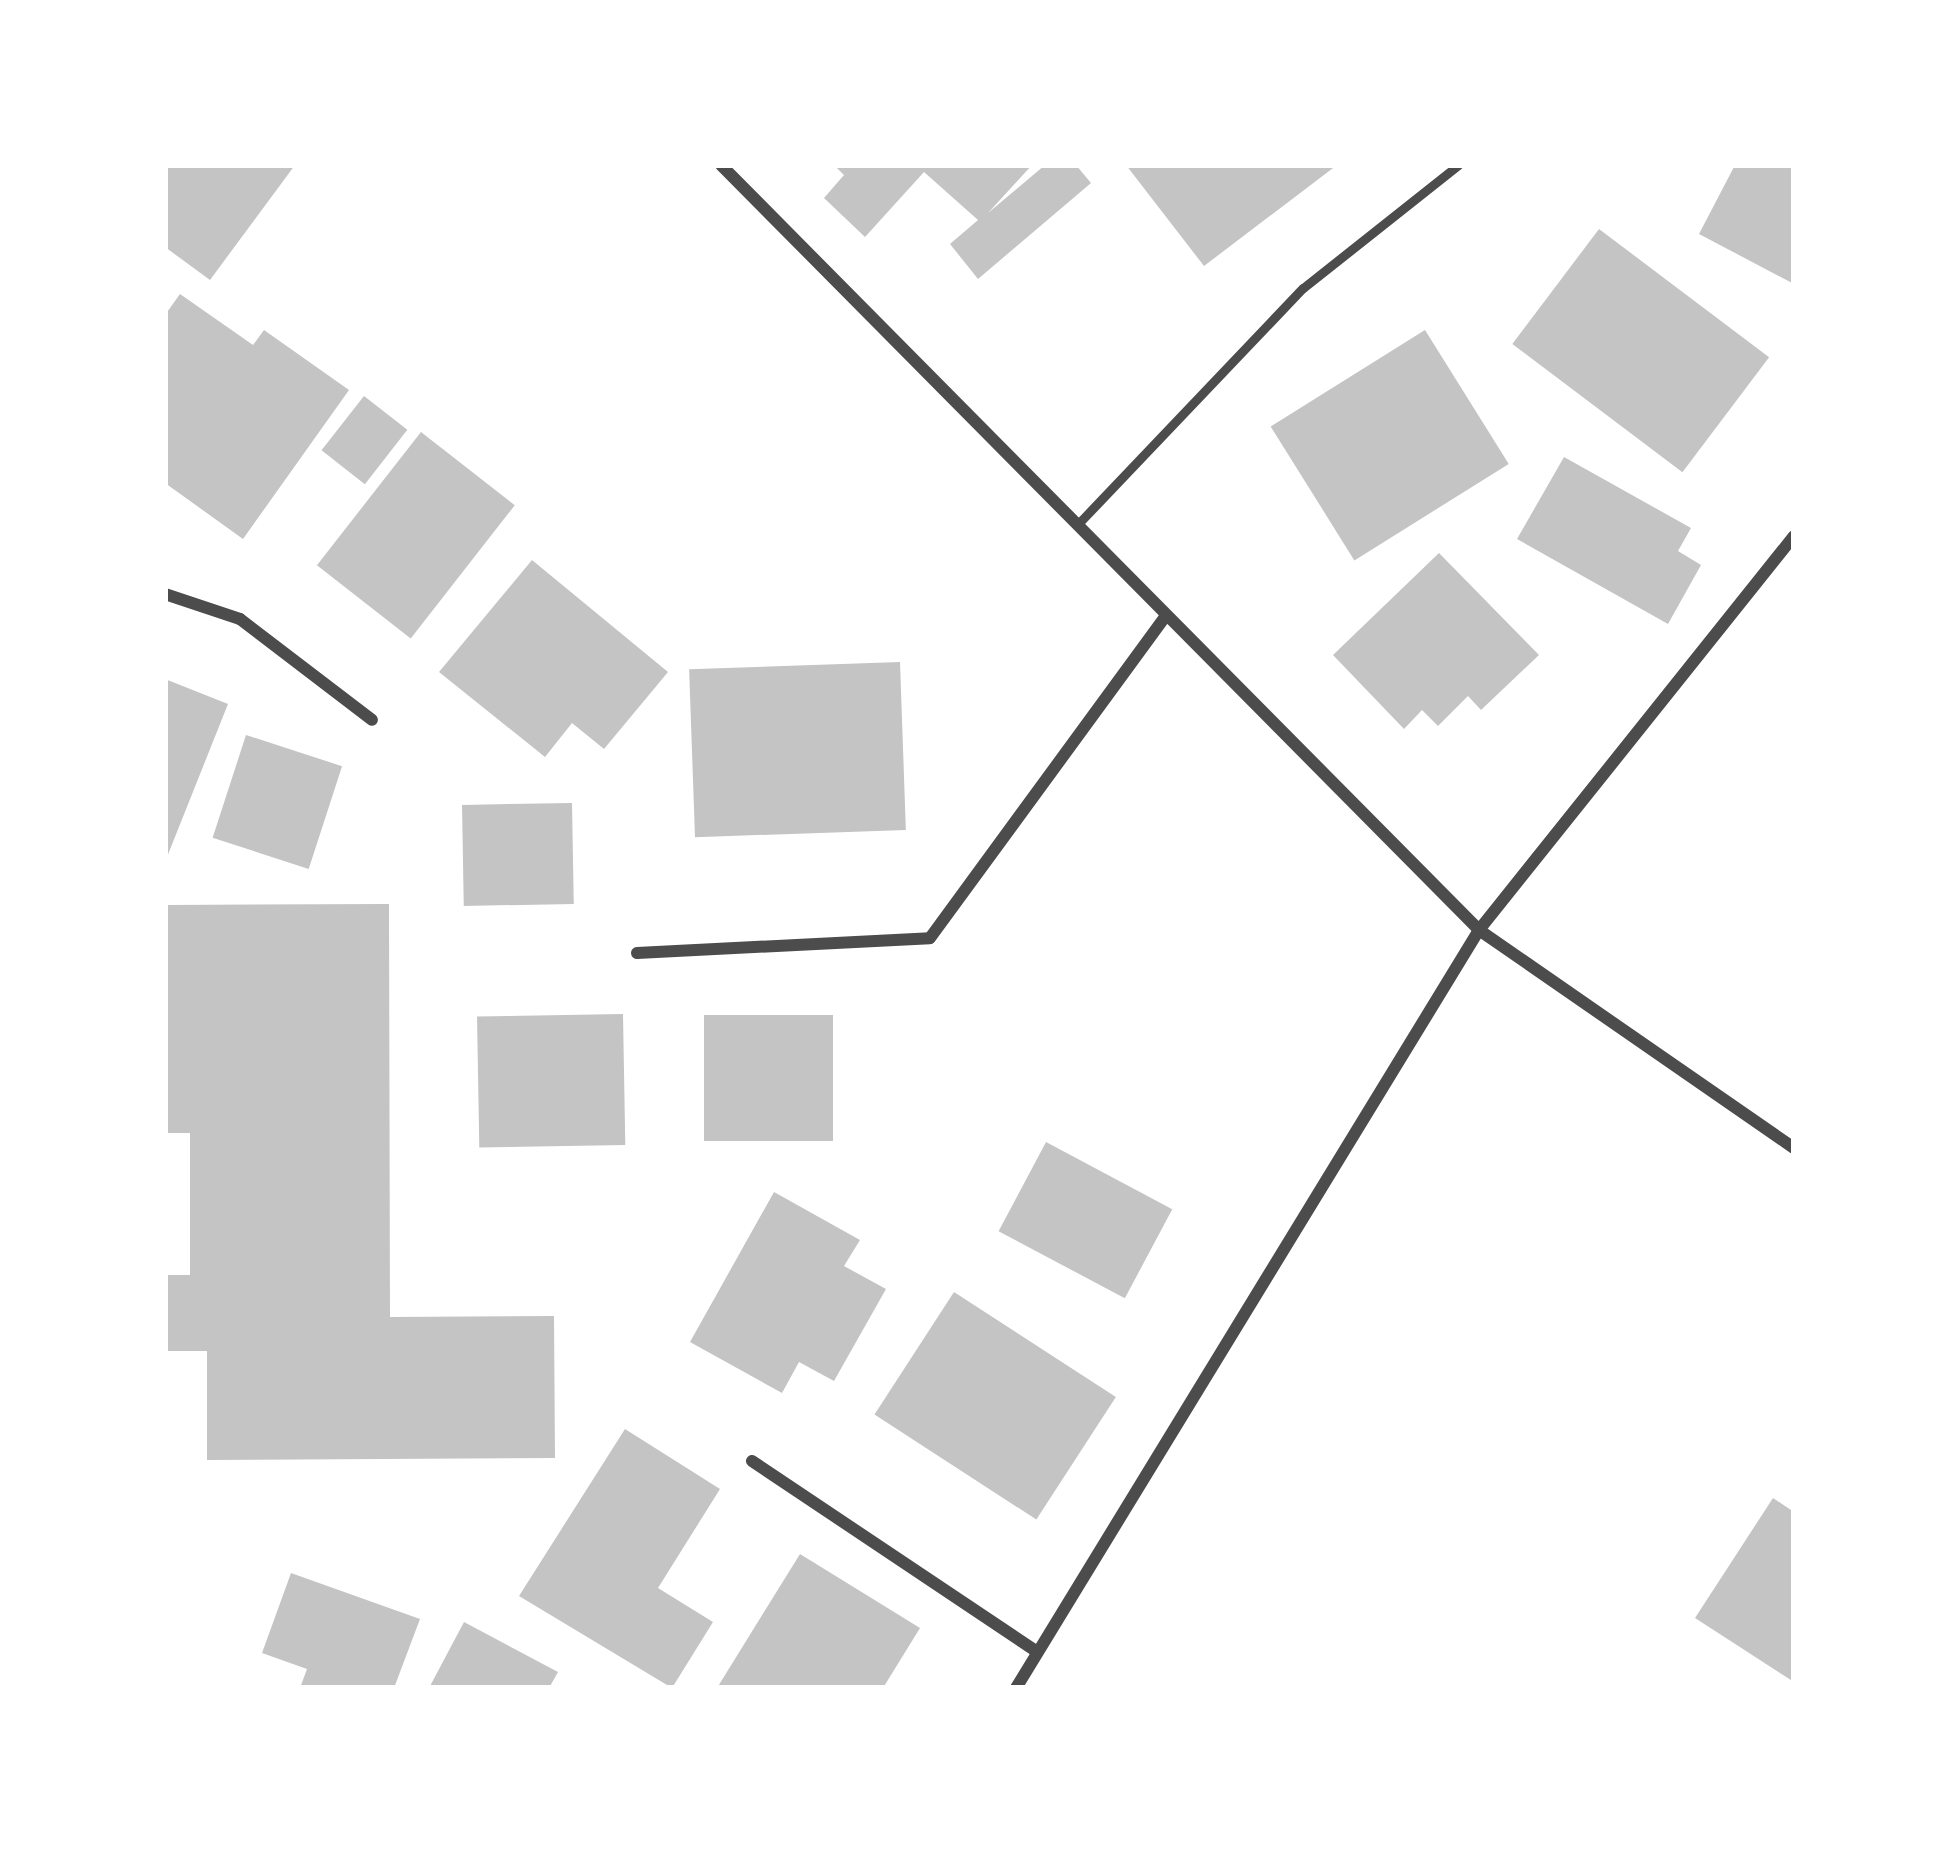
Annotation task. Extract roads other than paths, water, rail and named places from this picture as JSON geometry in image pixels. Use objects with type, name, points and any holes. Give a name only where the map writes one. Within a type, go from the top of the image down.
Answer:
[{"type":"street","points":[[721,165],[1479,930],[1794,1148]]},
{"type":"street","points":[[1016,1688],[1479,930],[1794,536]]},
{"type":"street","points":[[165,594],[240,619],[372,720]]},
{"type":"street","points":[[637,953],[930,938],[1166,616]]},
{"type":"street","points":[[752,1461],[1036,1652]]},
{"type":"lane","points":[[1077,525],[1303,288],[1458,165]]}]
